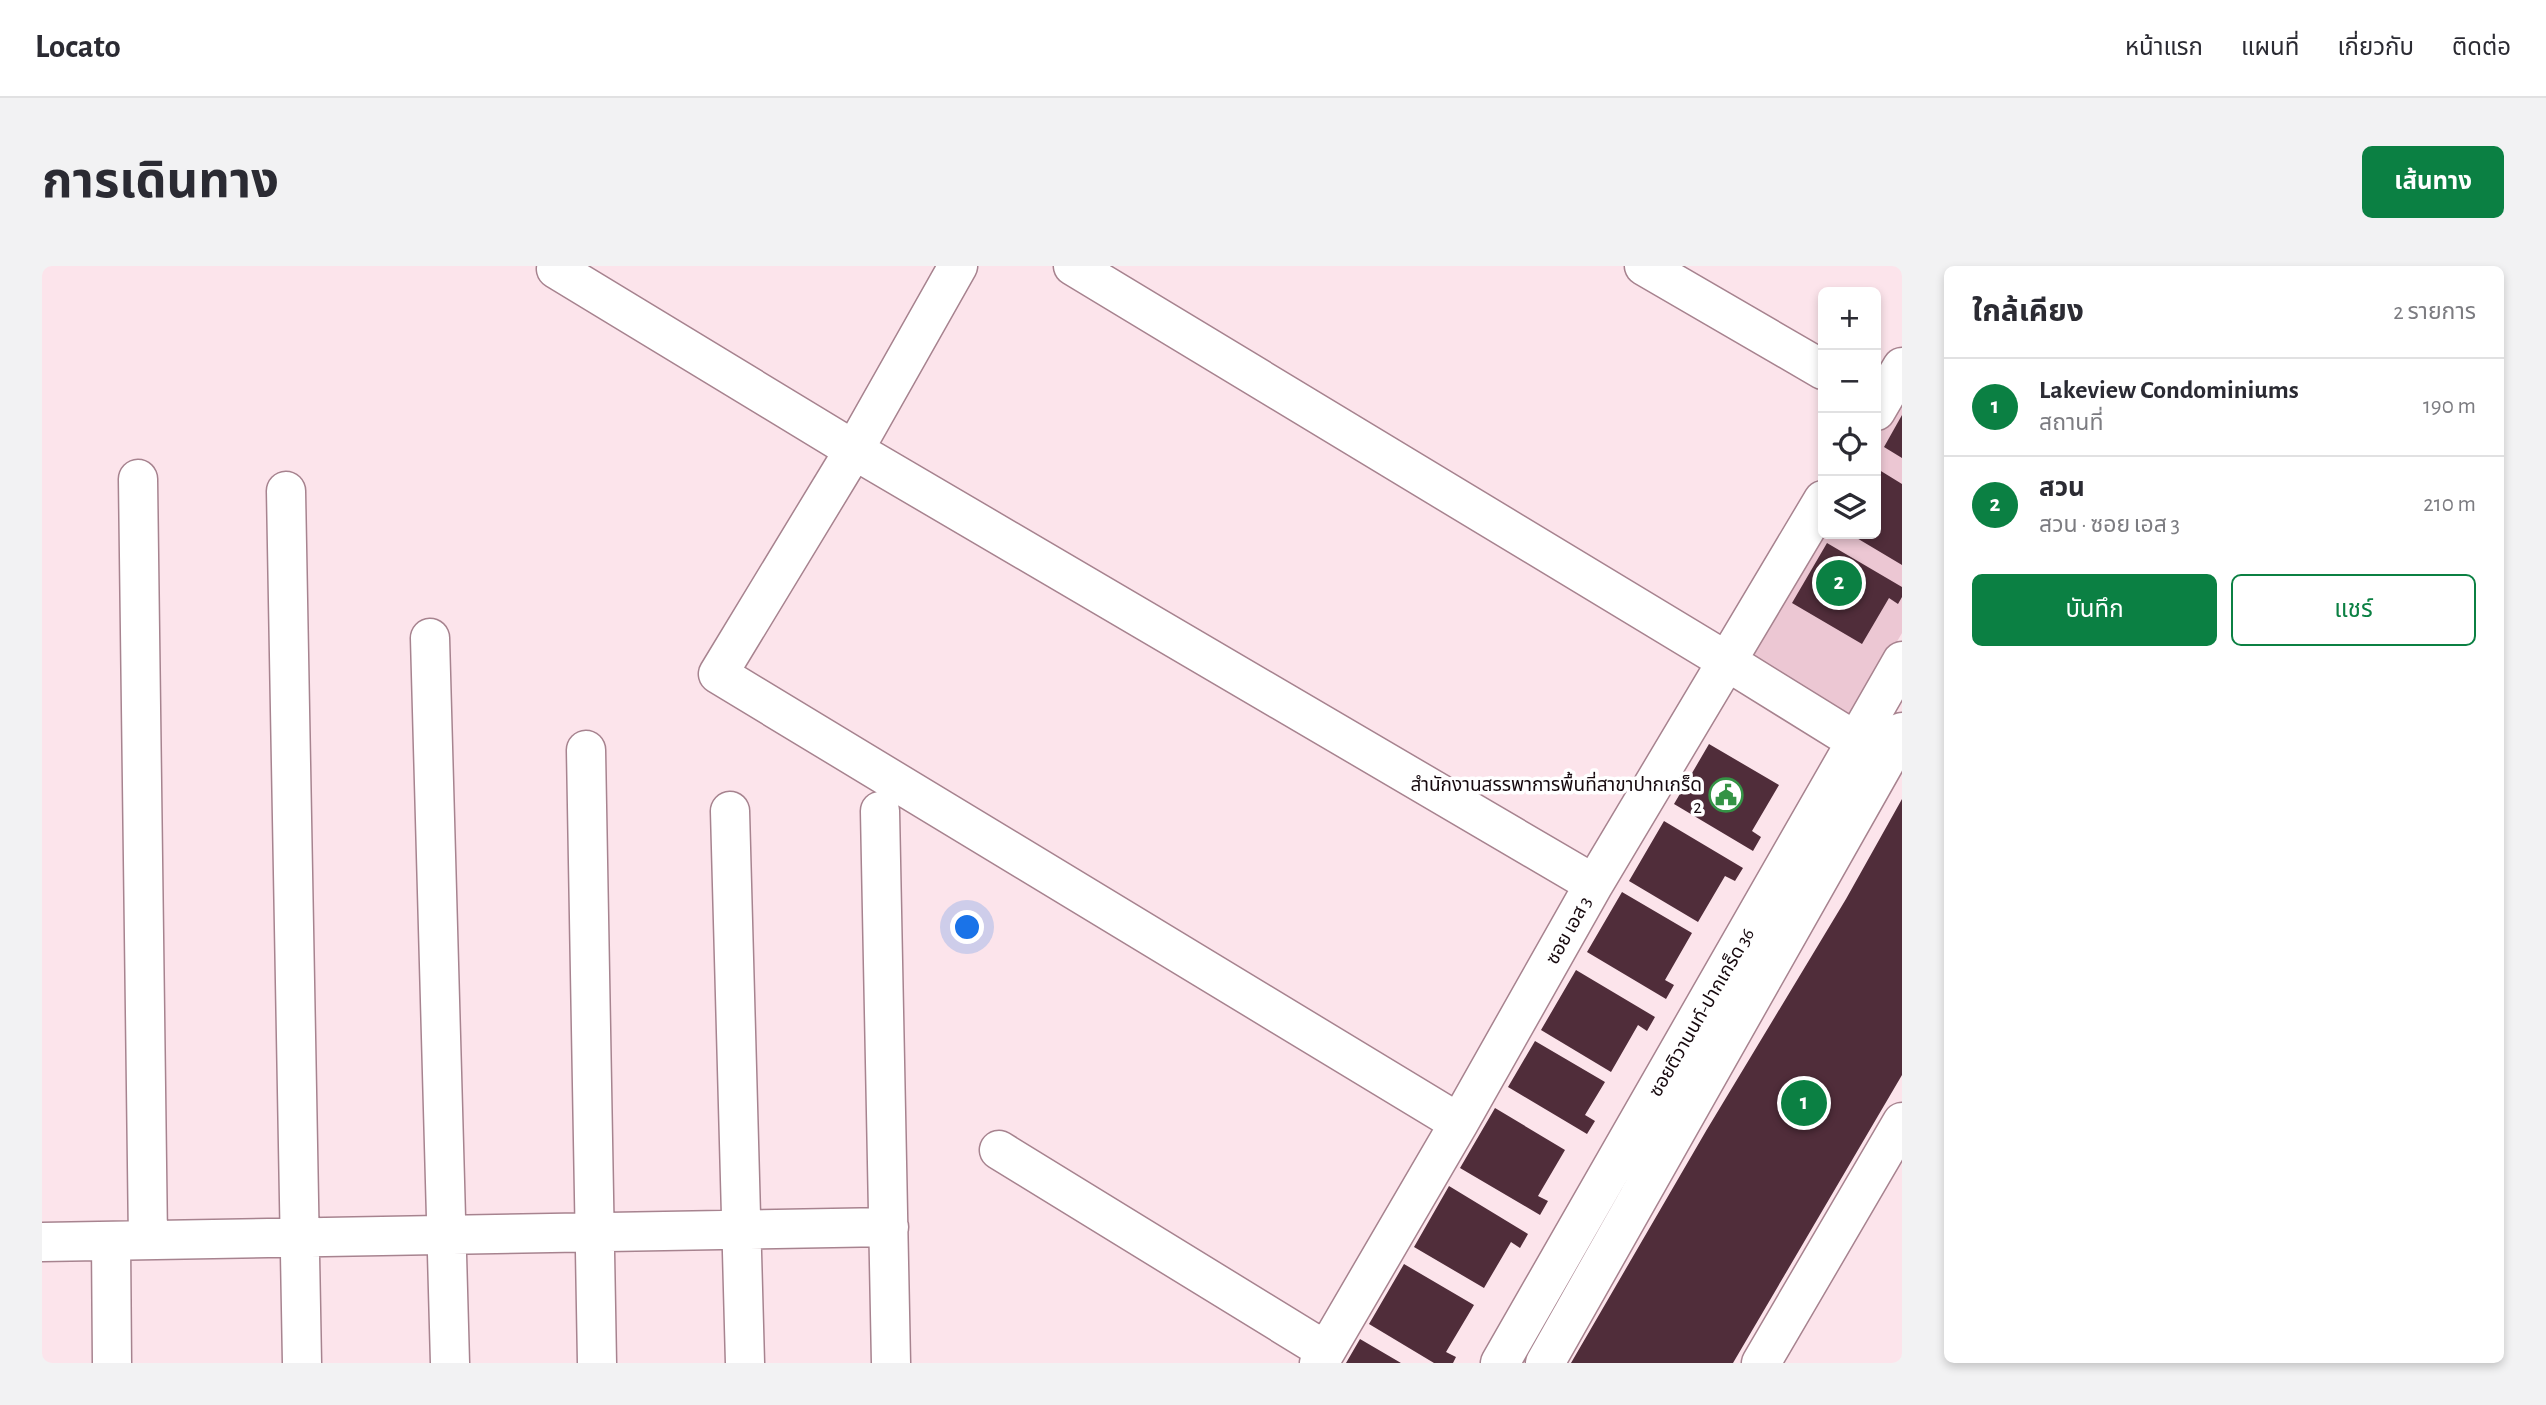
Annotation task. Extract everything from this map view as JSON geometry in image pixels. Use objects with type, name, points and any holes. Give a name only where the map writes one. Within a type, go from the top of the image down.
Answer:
[{"type":"street","points":[[958,266],[854,450],[718,674],[1459,1123]]},
{"type":"street","points":[[1073,266],[1728,662],[1881,745]]},
{"type":"street","points":[[1644,266],[1818,367]]},
{"type":"street","points":[[556,269],[854,450],[1594,884]]},
{"type":"street","points":[[1881,399],[1902,367]]},
{"type":"street","points":[[112,1363],[130,1240],[138,479]]},
{"type":"street","points":[[286,491],[302,1363]]},
{"type":"street","name":"ซอย เอส 3","points":[[1322,1357],[1459,1123],[1594,884],[1818,509]]},
{"type":"street","points":[[430,638],[450,1363]]},
{"type":"street","name":"ซอยติวานนท์-ปากเกร็ด 36","points":[[1545,1363],[1881,745],[1902,660]]},
{"type":"street","name":"ซอยติวานนท์-ปากเกร็ด 36","points":[[1500,1363],[1881,745]]},
{"type":"street","points":[[586,750],[597,1363]]},
{"type":"street","points":[[730,811],[745,1363]]},
{"type":"street","points":[[880,811],[891,1363]]},
{"type":"street","points":[[1761,1363],[1896,1147]]},
{"type":"street","points":[[999,1150],[1322,1357]]},
{"type":"street","points":[[42,1242],[889,1227]]},
{"type":"shaded area","points":[[1902,369],[1902,633],[1845,731],[1728,662],[1819,539],[1881,539],[1881,405]]},
{"type":"building","points":[[1902,415],[1902,458],[1884,447]]},
{"type":"building","points":[[1881,471],[1902,484],[1902,565],[1858,539],[1881,539]]},
{"type":"building","points":[[1827,543],[1902,587],[1902,597],[1898,604],[1889,598],[1862,644],[1792,603]]},
{"type":"building","name":"สำนักงานสรรพาการพื้นที่สาขาปากเกร็ด 2","points":[[1709,744],[1779,785],[1752,831],[1761,837],[1753,851],[1674,804]]},
{"type":"building","points":[[1902,799],[1902,1075],[1733,1363],[1571,1363],[1706,1131],[1846,899]]},
{"type":"building","points":[[1664,821],[1743,868],[1735,881],[1725,876],[1698,922],[1629,881]]},
{"type":"building","points":[[1622,892],[1692,933],[1665,980],[1674,985],[1666,999],[1587,952]]},
{"type":"building","points":[[1576,970],[1655,1017],[1647,1031],[1638,1025],[1611,1072],[1541,1030]]},
{"type":"building","points":[[1535,1041],[1605,1082],[1585,1115],[1595,1121],[1587,1134],[1508,1087]]},
{"type":"building","points":[[1495,1108],[1565,1150],[1538,1196],[1548,1201],[1540,1215],[1460,1168]]},
{"type":"building","points":[[1449,1186],[1528,1234],[1520,1248],[1511,1242],[1484,1288],[1414,1247]]},
{"type":"building","points":[[1404,1264],[1474,1305],[1446,1352],[1456,1357],[1453,1363],[1434,1363],[1369,1324]]},
{"type":"building","points":[[1360,1339],[1401,1363],[1346,1363]]},
{"type":"place","name":"สวน","points":[[1839,583]]},
{"type":"place","name":"สำนักงานสรรพาการพื้นที่สาขาปากเกร็ด 2","points":[[1726,795]]},
{"type":"place","name":"Lakeview Condominiums","points":[[1804,1103]]}]
